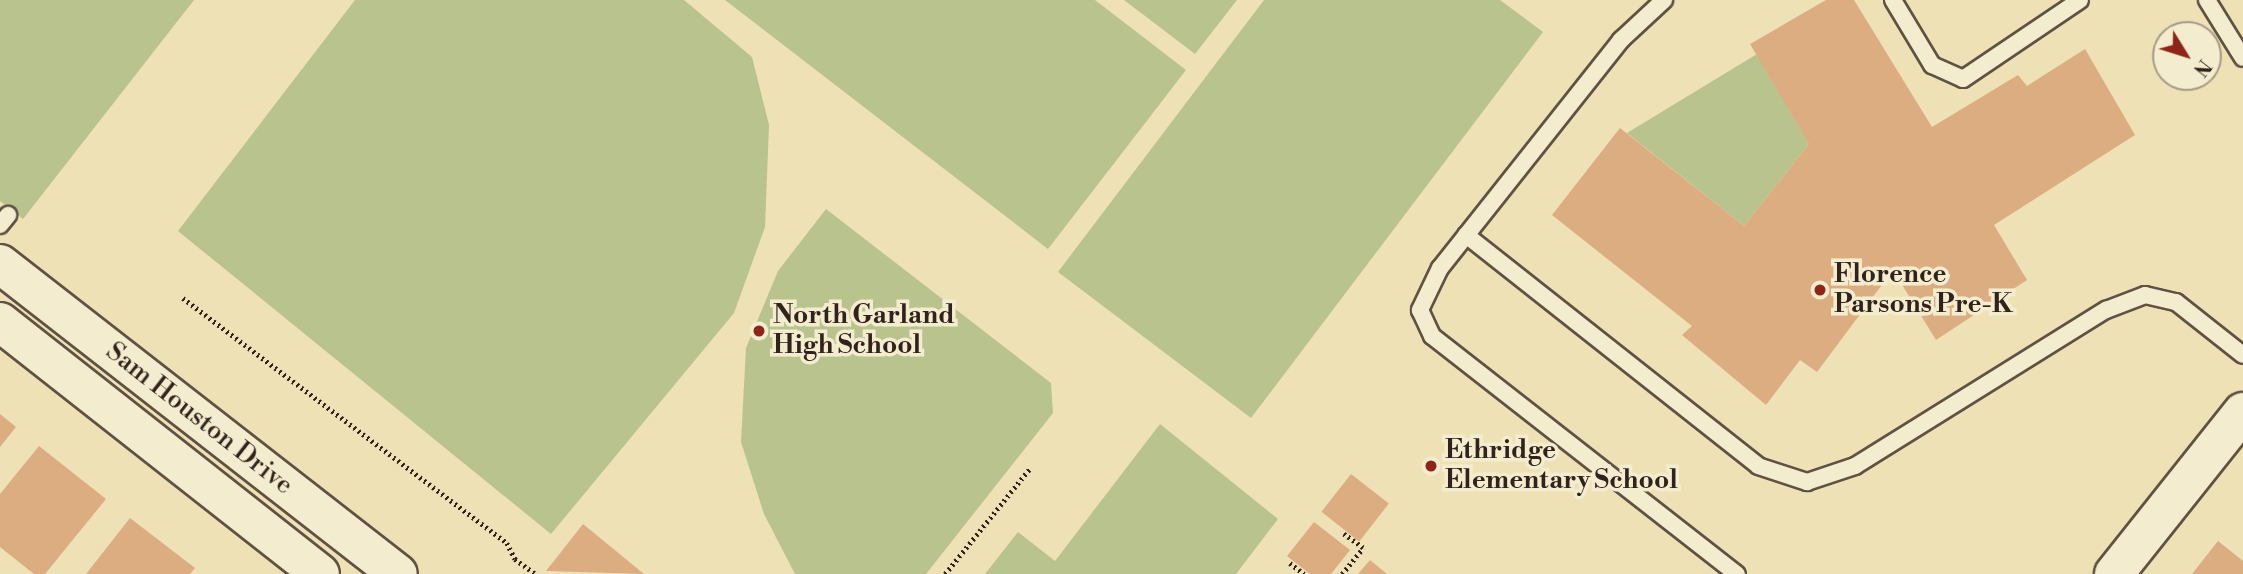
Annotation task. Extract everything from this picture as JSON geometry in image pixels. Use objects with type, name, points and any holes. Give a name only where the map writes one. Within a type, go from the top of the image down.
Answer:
[{"type":"street","name":"Sam Houston Drive","points":[[0,264],[398,574]]},
{"type":"street","name":"Sam Houston Drive","points":[[0,323],[320,574]]},
{"type":"street","points":[[2114,574],[2239,427]]},
{"type":"lane","points":[[1664,0],[1621,40],[1440,268],[1420,310],[1432,336],[1737,574]]},
{"type":"lane","points":[[1892,0],[1932,65],[1963,79],[2080,0]]},
{"type":"lane","points":[[2207,0],[2243,58]]},
{"type":"lane","points":[[1466,235],[1758,466],[1807,482],[1854,466],[2106,310],[2145,295],[2176,302],[2243,355]]},
{"type":"path","points":[[183,298],[507,543],[515,559],[536,574]]},
{"type":"path","points":[[945,574],[1031,467]]},
{"type":"path","points":[[1342,574],[1363,548],[1344,534]]},
{"type":"path","points":[[1290,564],[1304,574]]},
{"type":"green space","points":[[0,0],[194,0],[23,219],[0,201]]},
{"type":"green space","points":[[355,0],[684,0],[752,57],[769,125],[765,227],[734,313],[551,534],[178,231]]},
{"type":"green space","points":[[725,0],[1095,0],[1186,70],[1048,249]]},
{"type":"green space","points":[[1124,0],[1237,0],[1195,54]]},
{"type":"green space","points":[[1264,0],[1500,0],[1543,32],[1251,418],[1058,272]]},
{"type":"green space","points":[[1757,54],[1809,144],[1744,226],[1627,133]]},
{"type":"green space","points":[[826,209],[1051,383],[1053,413],[926,574],[795,574],[764,514],[741,442],[746,348],[778,271]]},
{"type":"green space","points":[[1160,424],[1278,519],[1236,574],[985,574],[1018,532],[1055,561]]},
{"type":"building","name":"Florence Parsons Pre-K","points":[[1826,0],[1854,0],[1932,127],[2018,75],[2027,86],[2085,49],[2135,135],[1994,225],[2027,280],[1936,340],[1893,270],[1817,372],[1800,360],[1766,405],[1682,335],[1692,326],[1552,215],[1620,128],[1744,226],[1809,144],[1750,44]]},
{"type":"building","points":[[0,414],[16,427],[0,447]]},
{"type":"building","points":[[39,446],[106,499],[45,574],[34,574],[0,547],[0,494]]},
{"type":"building","points":[[1351,474],[1389,504],[1359,541],[1321,512]]},
{"type":"building","points":[[130,518],[195,568],[190,574],[86,574]]},
{"type":"building","points":[[1314,522],[1350,550],[1331,574],[1310,574],[1287,556]]},
{"type":"building","points":[[583,524],[644,574],[546,571]]},
{"type":"building","points":[[2218,541],[2243,561],[2243,574],[2192,574]]},
{"type":"building","points":[[1370,560],[1387,574],[1358,574]]},
{"type":"place","name":"Florence Parsons Pre-K","points":[[1820,290]]},
{"type":"place","name":"North Garland High School","points":[[759,331]]},
{"type":"place","name":"Ethridge Elementary School","points":[[1431,466]]}]
